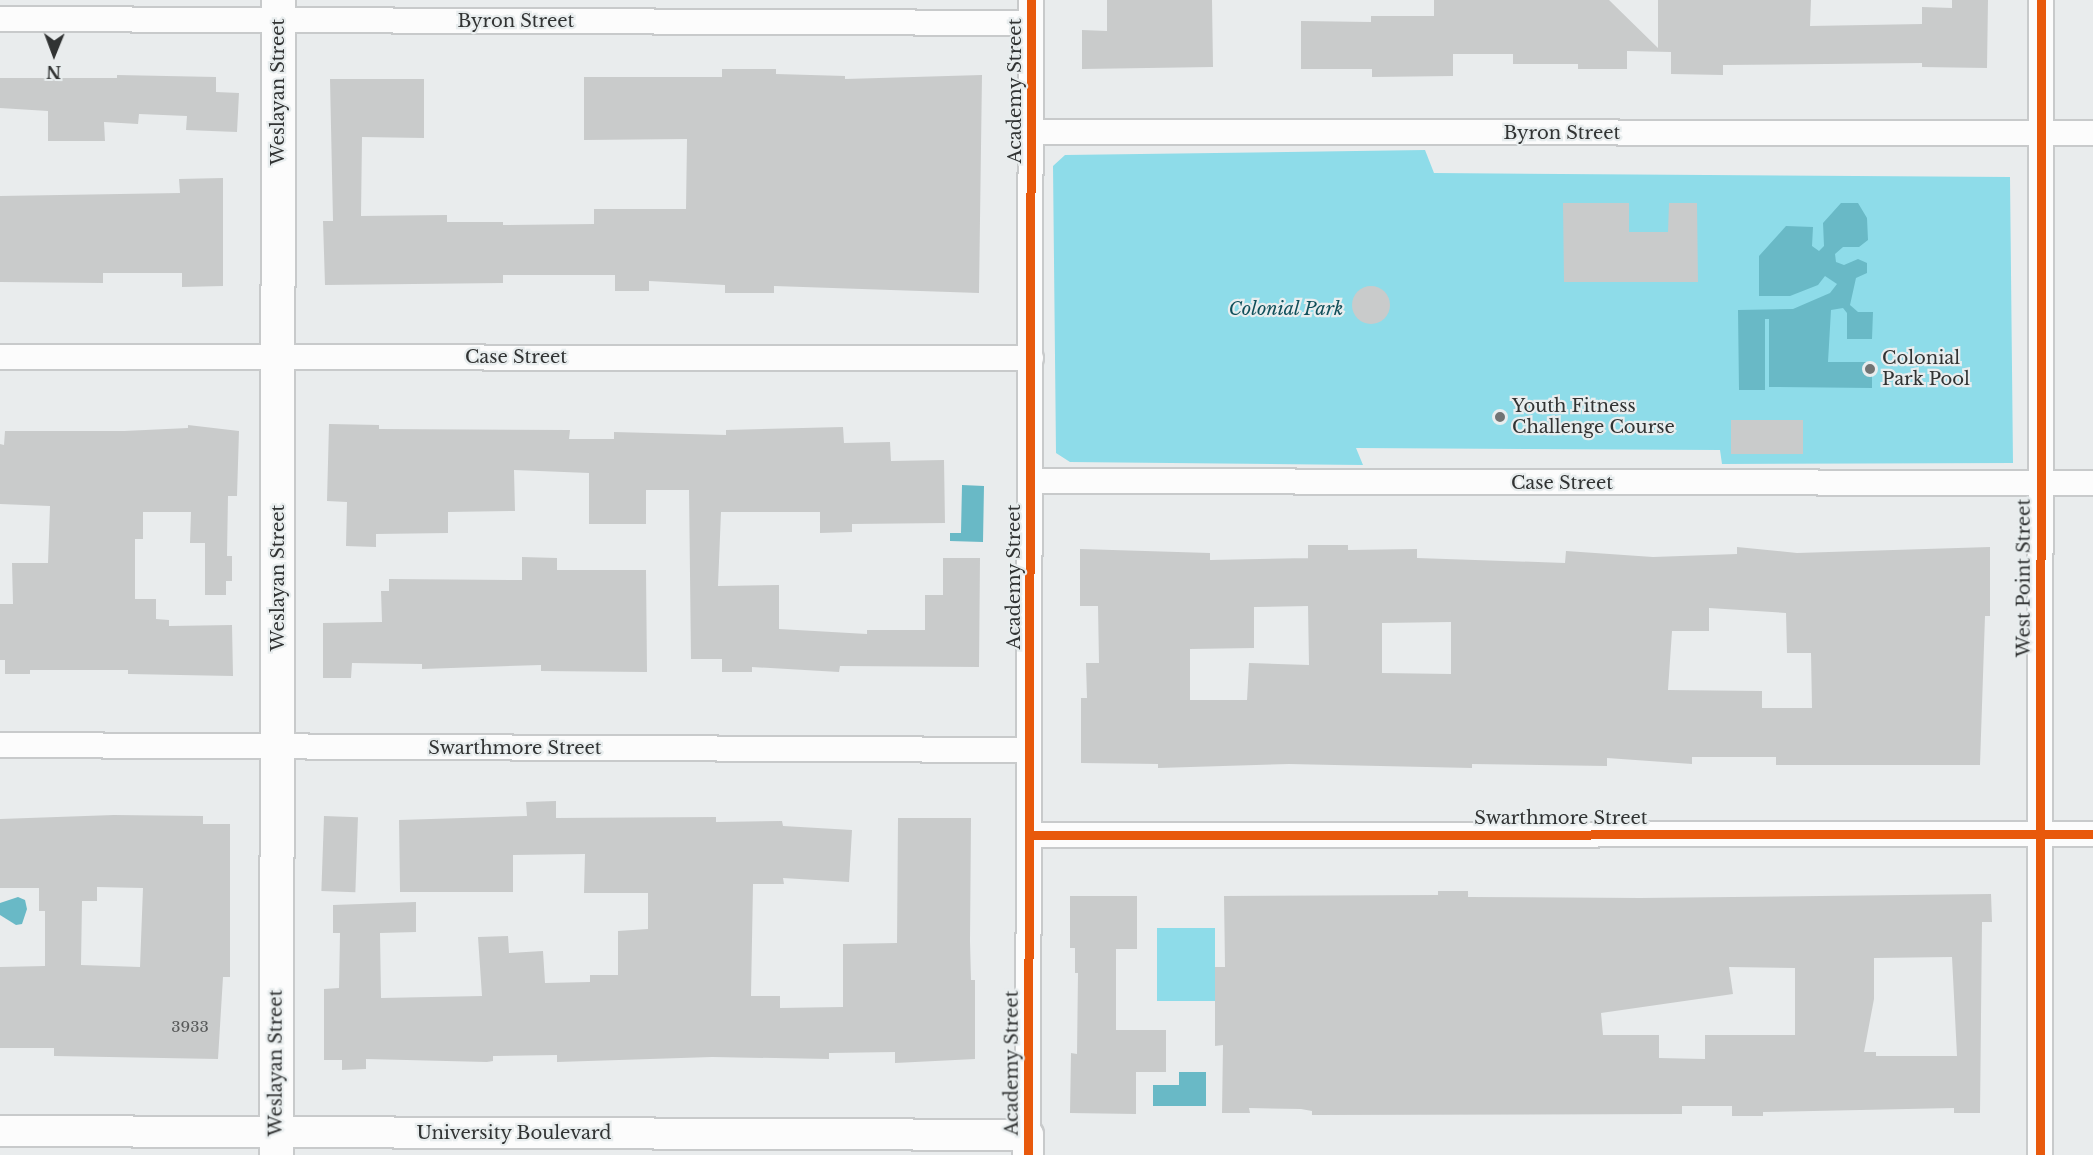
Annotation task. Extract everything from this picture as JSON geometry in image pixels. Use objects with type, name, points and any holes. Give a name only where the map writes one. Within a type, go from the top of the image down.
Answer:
[{"type":"main road","name":"Weslayan Street","points":[[276,1144],[278,10]]},
{"type":"street","name":"West Point Street","points":[[2040,1155],[2041,0]]},
{"type":"street","name":"Byron Street","points":[[0,19],[278,10],[1031,12]]},
{"type":"street","name":"Academy Street","points":[[1028,1145],[1031,12]]},
{"type":"street","name":"Byron Street","points":[[1031,132],[2093,133]]},
{"type":"street","name":"Case Street","points":[[0,357],[1031,358]]},
{"type":"street","name":"Case Street","points":[[1031,481],[2093,483]]},
{"type":"street","name":"Swarthmore Street","points":[[0,745],[1029,750]]},
{"type":"street","name":"Swarthmore Street","points":[[1029,835],[2093,834]]},
{"type":"street","name":"University Boulevard","points":[[0,1131],[276,1144],[1028,1145]]},
{"type":"green space","name":"Colonial Park","points":[[1425,150],[1434,173],[2010,177],[2013,463],[1722,464],[1720,450],[1356,448],[1363,465],[1070,462],[1056,453],[1053,166],[1065,155]]},
{"type":"green space","points":[[1157,928],[1215,928],[1215,1001],[1157,1001]]},
{"type":"shaded area","points":[[1841,203],[1858,203],[1867,218],[1868,240],[1859,247],[1843,247],[1835,254],[1836,262],[1844,265],[1858,259],[1867,263],[1867,273],[1856,278],[1850,305],[1858,312],[1873,312],[1872,339],[1847,339],[1847,313],[1843,308],[1831,310],[1828,362],[1872,362],[1872,388],[1769,387],[1769,319],[1765,319],[1765,390],[1739,390],[1738,310],[1793,309],[1830,293],[1837,284],[1825,276],[1818,285],[1790,296],[1759,296],[1759,256],[1786,226],[1813,227],[1812,246],[1819,251],[1824,246],[1823,223]]},
{"type":"shaded area","points":[[962,485],[984,486],[983,542],[950,541],[950,533],[961,533]]},
{"type":"shaded area","points":[[18,897],[25,900],[27,909],[22,924],[16,925],[0,915],[0,903]]},
{"type":"shaded area","points":[[1179,1072],[1206,1072],[1206,1106],[1153,1106],[1153,1085],[1179,1085]]},
{"type":"building","points":[[1107,0],[1212,0],[1213,67],[1082,69],[1082,30],[1107,31]]},
{"type":"building","points":[[1434,0],[1609,0],[1658,48],[1658,0],[1811,0],[1810,26],[1922,24],[1922,7],[1952,8],[1952,0],[1988,0],[1987,68],[1922,67],[1922,63],[1723,65],[1723,75],[1671,74],[1671,52],[1627,51],[1627,69],[1578,69],[1578,64],[1513,64],[1513,54],[1453,54],[1453,76],[1372,77],[1372,69],[1301,69],[1301,21],[1371,22],[1371,16],[1434,16]]},
{"type":"building","points":[[722,69],[776,69],[776,74],[845,76],[845,79],[982,75],[979,293],[774,286],[774,293],[725,293],[725,285],[649,281],[649,291],[615,291],[615,275],[503,275],[503,283],[325,285],[323,221],[333,221],[330,79],[424,79],[424,138],[362,137],[361,216],[447,215],[447,222],[503,222],[503,225],[594,224],[594,209],[686,209],[687,139],[584,140],[584,77],[722,77]]},
{"type":"building","points":[[117,75],[216,77],[216,92],[239,93],[237,132],[186,130],[187,116],[139,114],[138,124],[104,122],[105,141],[48,141],[48,111],[0,108],[0,78],[117,78]]},
{"type":"building","points":[[223,178],[223,286],[182,287],[182,273],[103,273],[103,283],[0,282],[0,196],[180,193],[179,179]]},
{"type":"building","points":[[1563,203],[1629,203],[1629,232],[1668,232],[1669,203],[1697,203],[1698,282],[1564,282]]},
{"type":"building","points":[[1371,286],[1384,292],[1390,305],[1384,318],[1371,324],[1358,318],[1352,305],[1358,292]]},
{"type":"building","points":[[1731,420],[1803,420],[1803,454],[1731,454]]},
{"type":"building","points":[[329,424],[379,425],[379,429],[570,430],[569,439],[614,439],[614,432],[726,435],[726,430],[843,427],[844,443],[890,442],[891,461],[944,460],[945,523],[852,524],[852,532],[820,533],[820,512],[721,512],[718,586],[779,585],[779,629],[867,634],[867,630],[925,630],[925,595],[943,595],[943,558],[980,558],[979,667],[840,666],[839,672],[752,667],[752,672],[722,672],[722,659],[691,659],[689,490],[646,490],[646,524],[589,524],[589,473],[514,470],[515,511],[448,512],[448,533],[376,534],[376,547],[346,546],[347,502],[327,501]]},
{"type":"building","points":[[188,425],[239,431],[237,496],[228,496],[227,556],[232,556],[232,581],[226,581],[226,595],[205,595],[205,543],[190,543],[191,512],[143,512],[143,539],[135,539],[135,599],[156,599],[156,619],[169,620],[169,626],[232,625],[233,676],[128,674],[128,670],[30,670],[30,674],[5,674],[5,660],[0,660],[0,604],[13,604],[12,563],[48,563],[50,506],[0,504],[0,444],[4,445],[5,431],[124,431],[188,428]]},
{"type":"building","points":[[1308,545],[1348,545],[1348,550],[1417,549],[1417,558],[1565,563],[1566,551],[1653,557],[1737,554],[1737,547],[1797,553],[1990,547],[1990,616],[1985,616],[1980,765],[1776,765],[1776,757],[1692,757],[1692,764],[1607,758],[1607,766],[1472,764],[1472,768],[1289,764],[1158,768],[1158,764],[1081,763],[1081,698],[1087,698],[1086,663],[1099,663],[1098,606],[1080,606],[1080,549],[1210,553],[1210,560],[1308,558]],"holes":[[[1308,606],[1309,665],[1249,663],[1247,700],[1190,700],[1190,649],[1254,648],[1254,607]],[[1709,608],[1786,613],[1787,653],[1811,653],[1812,708],[1762,708],[1762,691],[1668,690],[1672,631],[1709,631]],[[1451,622],[1451,674],[1382,673],[1382,623]]]},
{"type":"building","points":[[522,557],[557,558],[557,570],[646,570],[647,672],[541,671],[541,665],[422,669],[422,664],[352,663],[351,678],[323,678],[323,623],[382,622],[381,591],[389,591],[389,579],[522,580]]},
{"type":"building","points":[[556,801],[556,818],[716,817],[716,822],[782,821],[783,826],[852,830],[849,882],[783,878],[784,884],[753,884],[751,996],[780,996],[780,1008],[843,1007],[843,944],[897,943],[898,818],[971,818],[970,941],[971,980],[975,980],[975,1059],[895,1063],[895,1052],[829,1053],[829,1059],[712,1057],[557,1062],[557,1055],[493,1056],[493,1061],[487,1062],[366,1059],[366,1069],[342,1070],[342,1060],[324,1060],[324,989],[339,988],[340,933],[333,933],[333,905],[416,902],[416,932],[380,933],[381,998],[482,996],[478,937],[508,936],[509,953],[543,951],[545,983],[590,982],[590,975],[618,975],[618,931],[648,929],[648,893],[584,893],[585,854],[513,855],[513,892],[400,892],[399,820],[527,816],[526,802]]},
{"type":"building","points":[[114,815],[203,816],[203,824],[230,824],[230,977],[223,977],[218,1059],[54,1056],[54,1048],[0,1048],[0,967],[45,966],[45,911],[39,911],[39,888],[0,888],[0,819]],"holes":[[[97,887],[143,888],[140,967],[81,965],[82,901],[97,901]]]},
{"type":"building","points":[[324,816],[358,817],[355,892],[321,891]]},
{"type":"building","points":[[1438,891],[1468,891],[1468,897],[1640,898],[1991,894],[1992,922],[1982,922],[1980,1113],[1954,1113],[1954,1108],[1763,1112],[1763,1116],[1732,1116],[1732,1106],[1682,1106],[1682,1114],[1312,1115],[1312,1111],[1301,1109],[1249,1108],[1250,1113],[1222,1113],[1223,1045],[1215,1046],[1215,967],[1225,967],[1224,896],[1438,895]],"holes":[[[1952,957],[1957,1056],[1876,1056],[1876,1052],[1864,1052],[1874,999],[1874,958]],[[1729,967],[1795,968],[1795,1035],[1705,1035],[1705,1059],[1659,1058],[1659,1035],[1603,1035],[1601,1013],[1733,994]]]},
{"type":"building","points":[[1070,896],[1137,896],[1137,949],[1116,949],[1116,1030],[1166,1030],[1166,1072],[1136,1072],[1136,1114],[1070,1113],[1071,1053],[1077,1054],[1078,973],[1075,973],[1075,948],[1070,948]]},
{"type":"cycle path","points":[[1028,1155],[1031,0]]},
{"type":"cycle path","points":[[2040,1155],[2041,0]]},
{"type":"cycle path","points":[[1029,835],[2093,834]]},
{"type":"place","name":"Colonial Park Pool","points":[[1870,369]]},
{"type":"place","name":"Youth Fitness Challenge Course","points":[[1500,417]]}]
